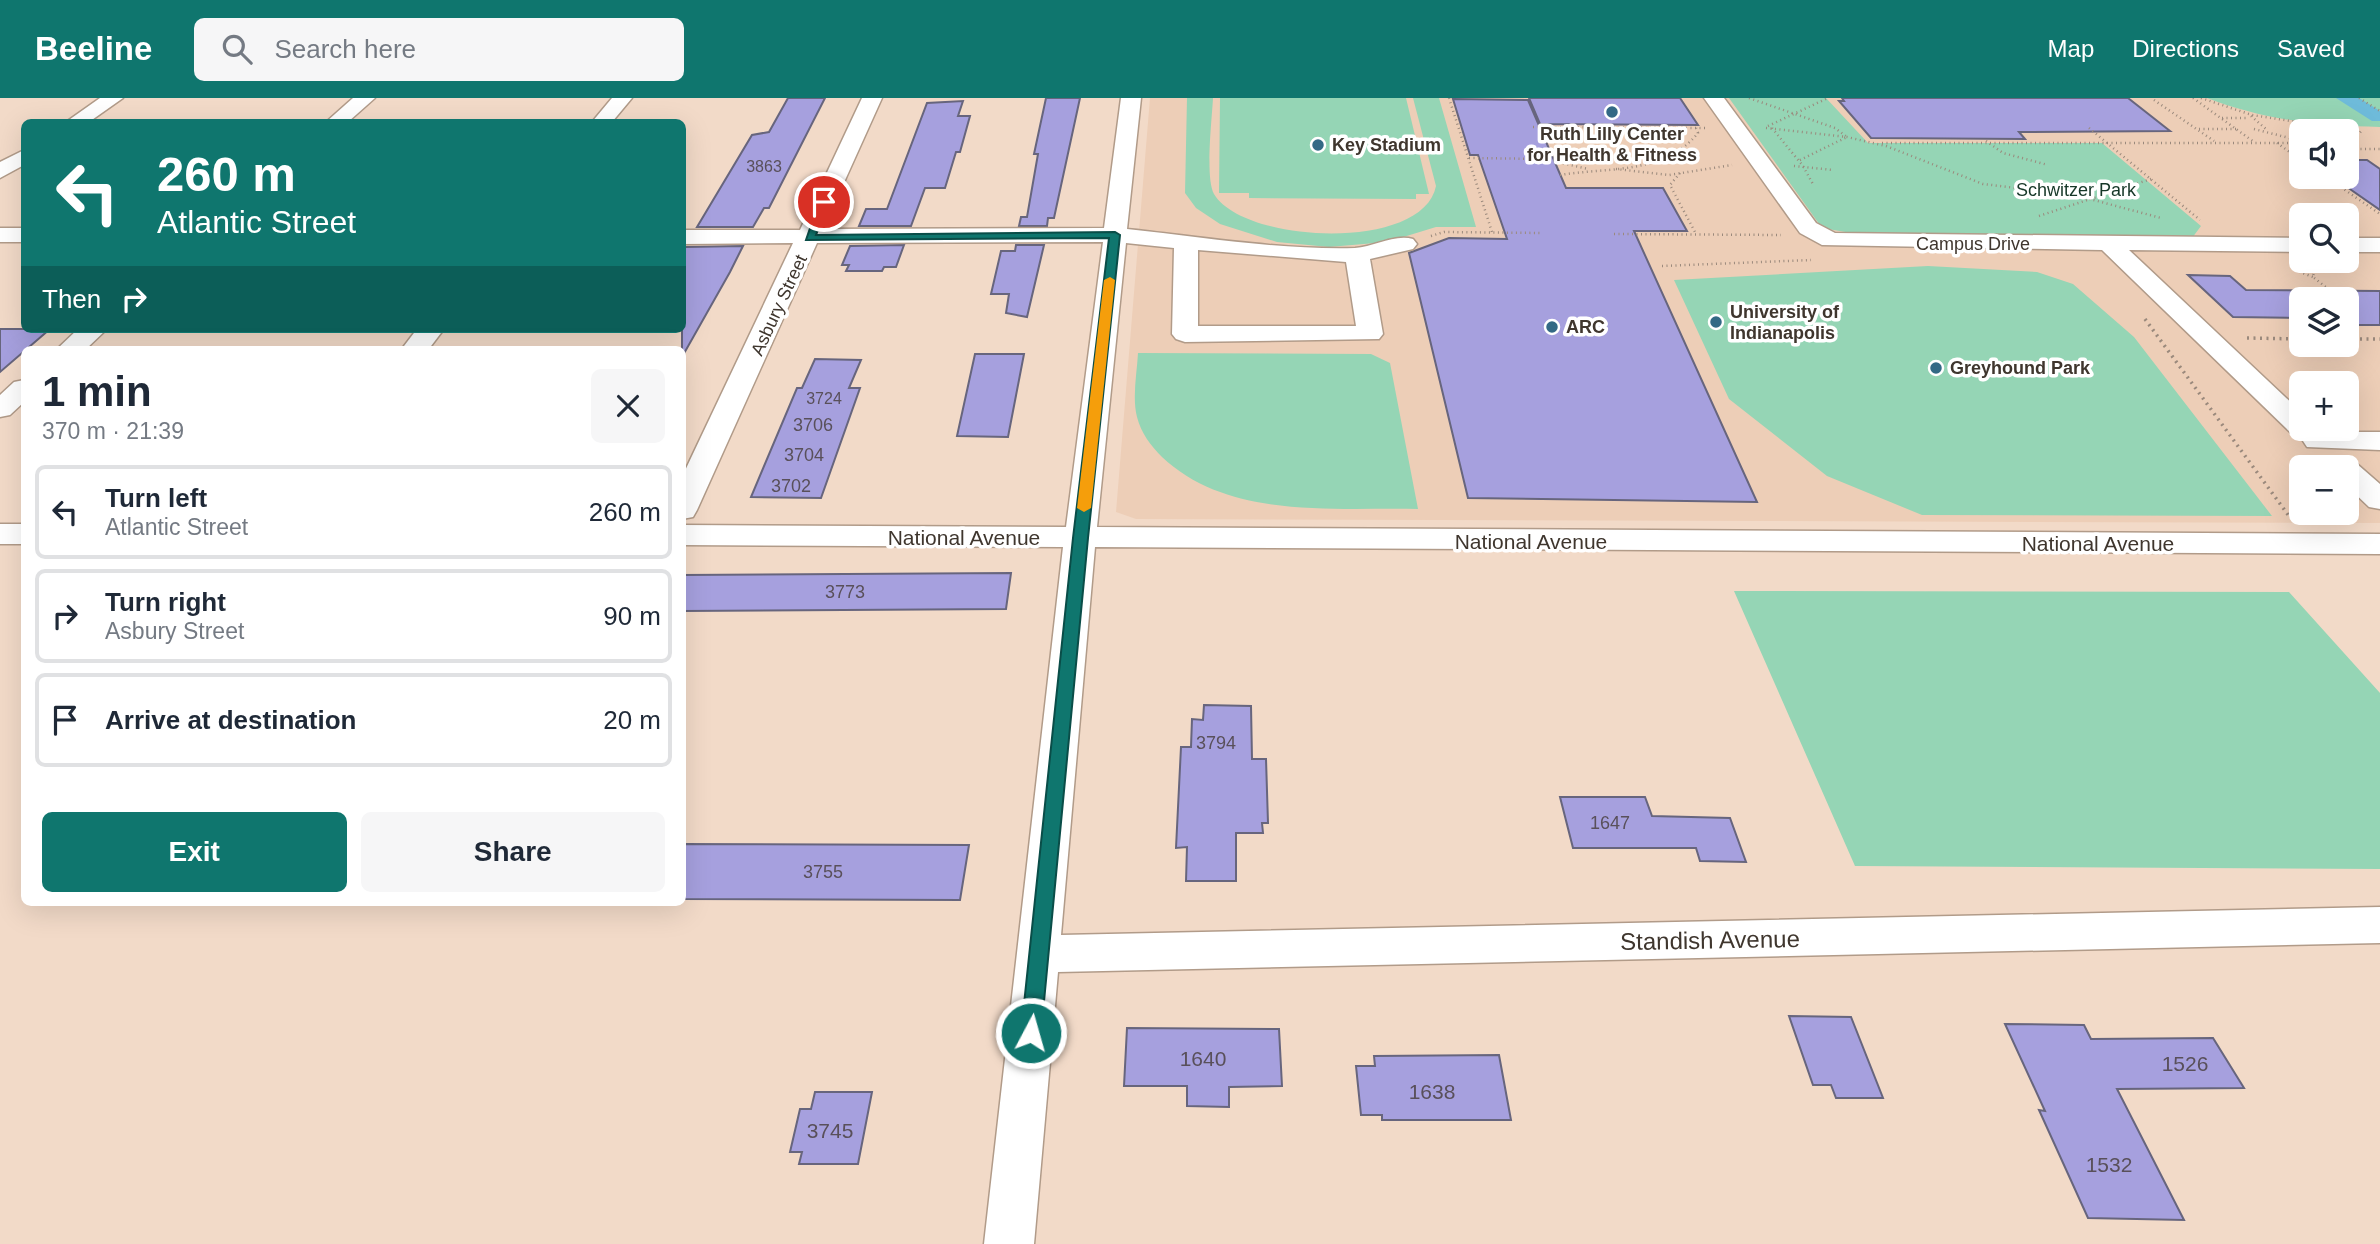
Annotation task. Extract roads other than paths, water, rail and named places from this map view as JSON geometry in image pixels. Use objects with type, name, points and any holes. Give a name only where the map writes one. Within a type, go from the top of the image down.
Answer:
[{"type":"street","points":[[81,119],[113,98]]},
{"type":"street","points":[[340,119],[365,98]]},
{"type":"street","points":[[604,119],[622,98]]},
{"type":"street","name":"Asbury Street","points":[[686,502],[810,238],[872,98]]},
{"type":"street","points":[[1009,1244],[1080,538],[1131,98]]},
{"type":"street","name":"Campus Drive","points":[[1714,98],[1810,231],[1830,240],[2289,245]]},
{"type":"street","points":[[0,172],[21,158]]},
{"type":"street","points":[[0,235],[21,235]]},
{"type":"street","points":[[686,237],[1115,235],[1186,243],[1357,255],[1405,244]]},
{"type":"street","points":[[1186,243],[1185,334],[1370,334],[1357,255]]},
{"type":"street","points":[[2109,244],[2289,415]]},
{"type":"street","points":[[2359,245],[2380,245]]},
{"type":"street","points":[[74,346],[89,333]]},
{"type":"street","points":[[0,409],[21,391]]},
{"type":"street","points":[[2359,438],[2380,441]]},
{"type":"street","points":[[2317,441],[2332,455]]},
{"type":"street","points":[[2359,480],[2380,500]]},
{"type":"street","points":[[0,534],[21,534]]},
{"type":"street","name":"National Avenue","points":[[686,535],[2380,544]]},
{"type":"street","name":"Standish Avenue","points":[[1039,954],[2380,925]]},
{"type":"water","points":[[2336,98],[2359,98],[2380,111],[2380,121],[2372,121]]},
{"type":"place","name":"Ruth Lilly Center for Health & Fitness","points":[[1612,112]]},
{"type":"place","name":"Key Stadium","points":[[1318,145]]},
{"type":"place","name":"University of Indianapolis","points":[[1716,322]]},
{"type":"place","name":"ARC","points":[[1552,327]]},
{"type":"place","name":"Greyhound Park","points":[[1936,368]]},
{"type":"park label","name":"Schwitzer Park","points":[[2076,190]]}]
